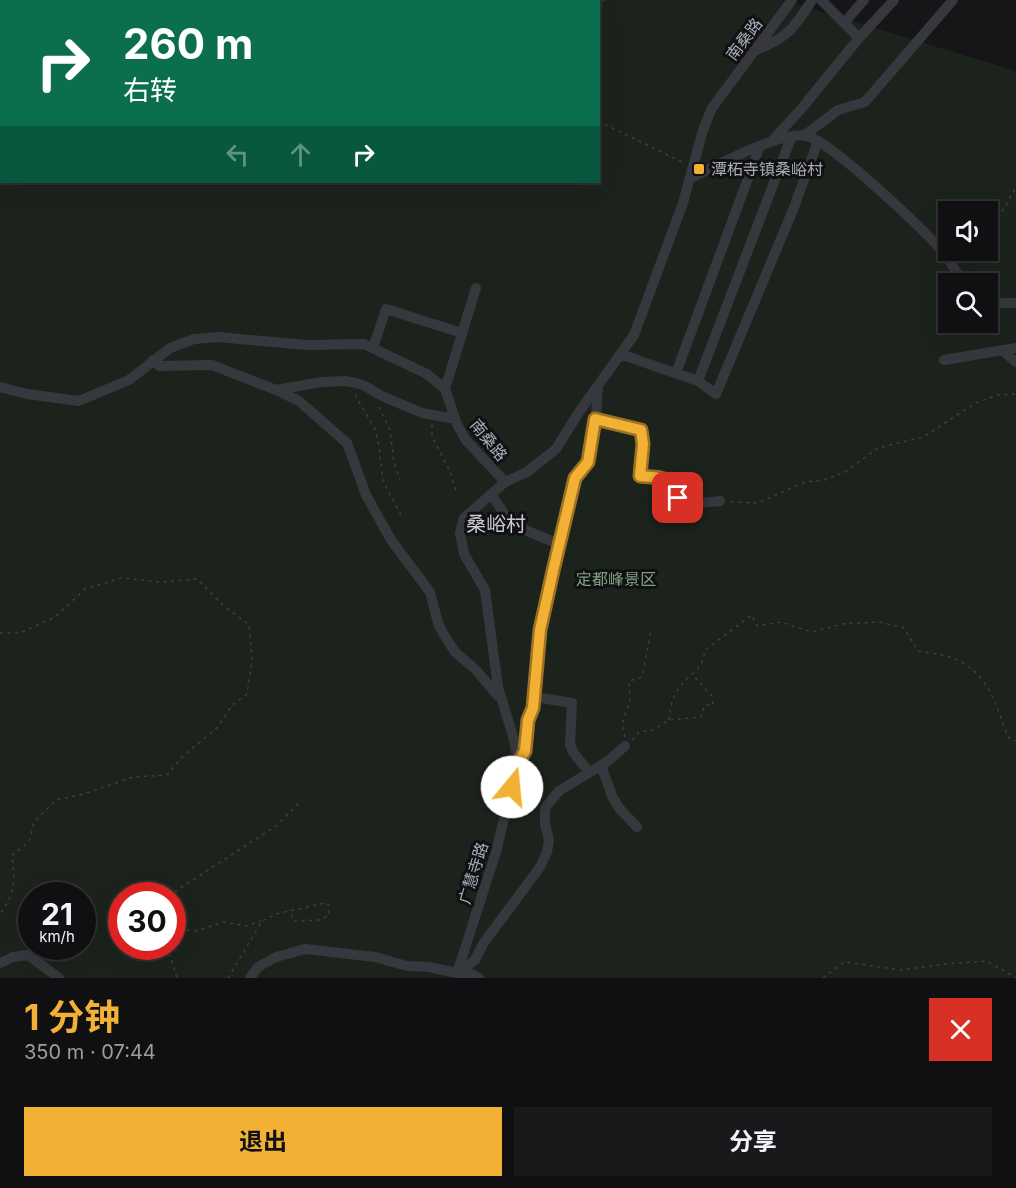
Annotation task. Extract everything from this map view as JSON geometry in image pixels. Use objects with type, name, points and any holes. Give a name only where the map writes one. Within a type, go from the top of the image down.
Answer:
[{"type":"street","name":"南桑路","points":[[445,388],[455,419],[465,439],[505,482],[527,472],[556,449],[634,335],[666,251],[692,173],[703,130],[712,108],[792,0]]},
{"type":"street","points":[[754,51],[774,43],[794,29],[812,0]]},
{"type":"street","points":[[821,0],[859,38]]},
{"type":"street","points":[[844,23],[864,0]]},
{"type":"street","points":[[772,141],[894,0]]},
{"type":"street","points":[[692,173],[772,141],[805,135],[838,110],[866,102],[953,0]]},
{"type":"street","points":[[805,135],[818,141],[843,159],[926,233],[958,273]]},
{"type":"street","points":[[698,381],[791,138]]},
{"type":"street","points":[[620,354],[698,381],[716,394],[794,210],[818,141]]},
{"type":"street","points":[[676,373],[760,146]]},
{"type":"street","points":[[0,387],[27,394],[79,401],[129,380],[170,348],[194,339],[218,337],[307,345],[364,344],[427,374],[445,388],[476,288]]},
{"type":"street","points":[[998,302],[1016,303]]},
{"type":"street","points":[[373,348],[386,309],[462,333]]},
{"type":"street","points":[[944,360],[1016,348]]},
{"type":"street","points":[[1002,350],[1016,362]]},
{"type":"street","points":[[153,360],[159,366],[212,365],[276,390],[299,401],[347,442],[366,495],[391,540],[430,592],[443,633],[455,652],[476,670],[503,704]]},
{"type":"street","points":[[276,390],[322,382],[347,381],[363,385],[422,413],[455,419]]},
{"type":"street","points":[[517,765],[525,751],[528,720],[535,696],[540,630],[559,544],[575,478],[588,462],[598,385]]},
{"type":"street","points":[[595,419],[641,430],[643,444],[640,476],[668,479],[673,483],[681,505],[720,501]]},
{"type":"street","name":"广慧寺路","points":[[457,973],[496,852],[517,765],[514,743],[491,648],[484,590],[464,554],[460,533],[464,518],[505,482]]},
{"type":"street","points":[[491,494],[507,518],[520,528],[559,544]]},
{"type":"street","points":[[535,696],[572,703],[570,744],[573,752],[589,772]]},
{"type":"street","points":[[457,973],[475,960],[483,944],[540,867],[547,852],[549,840],[545,824],[545,808],[559,791],[601,765],[625,746]]},
{"type":"street","points":[[601,765],[616,802],[637,827]]},
{"type":"street","points":[[249,978],[258,968],[276,957],[305,950],[375,957],[427,973],[471,974],[479,978]]},
{"type":"street","points":[[0,963],[13,957],[28,955],[59,978]]},
{"type":"path","points":[[600,122],[692,173]]},
{"type":"path","points":[[998,218],[1016,187]]},
{"type":"path","points":[[347,381],[375,429],[383,481],[403,519]]},
{"type":"path","points":[[371,390],[390,430],[394,463],[400,480]]},
{"type":"path","points":[[720,501],[758,503],[805,482],[824,480],[845,472],[878,448],[923,437],[976,404],[996,395],[1016,394]]},
{"type":"path","points":[[432,415],[432,437],[450,471],[456,490]]},
{"type":"path","points":[[0,633],[20,633],[55,617],[85,589],[121,578],[161,582],[197,579],[224,606],[249,625],[252,661],[247,694],[232,705],[216,728],[182,758],[167,775],[133,777],[84,794],[56,800],[34,822],[29,842],[12,855],[15,882],[8,903],[0,914]]},
{"type":"path","points":[[669,720],[671,703],[679,687],[704,663],[705,650],[752,615],[757,626],[781,622],[812,632],[842,624],[879,621],[904,628],[918,651],[951,658],[969,668],[986,683],[997,702],[1008,737],[1016,741]]},
{"type":"path","points":[[651,631],[643,672],[640,678],[628,681],[630,700],[622,724],[623,734],[629,742],[639,732],[654,730],[669,720],[701,717],[705,705],[712,705],[712,696],[692,674]]},
{"type":"path","points":[[186,884],[276,826],[299,803]]},
{"type":"path","points":[[186,930],[198,931],[223,922],[246,926],[290,911],[325,903],[330,906],[328,916],[319,920],[294,921],[290,911]]},
{"type":"path","points":[[228,978],[262,921]]},
{"type":"path","points":[[172,960],[177,978]]},
{"type":"path","points":[[823,978],[844,962],[901,970],[987,961],[1016,978]]},
{"type":"green space","name":"定都峰景区","points":[[600,0],[783,0],[1016,71],[1016,978],[0,978],[0,183],[600,183]]},
{"type":"place","name":"潭柘寺镇桑峪村","points":[[699,169]]},
{"type":"district","name":"桑峪村","points":[[496,524]]},
{"type":"route","points":[[512,787],[517,765],[525,751],[528,720],[533,708],[535,693],[540,630],[553,571],[575,478],[588,462],[595,419],[641,430],[643,444],[640,476],[668,479],[673,483],[678,498]]}]
